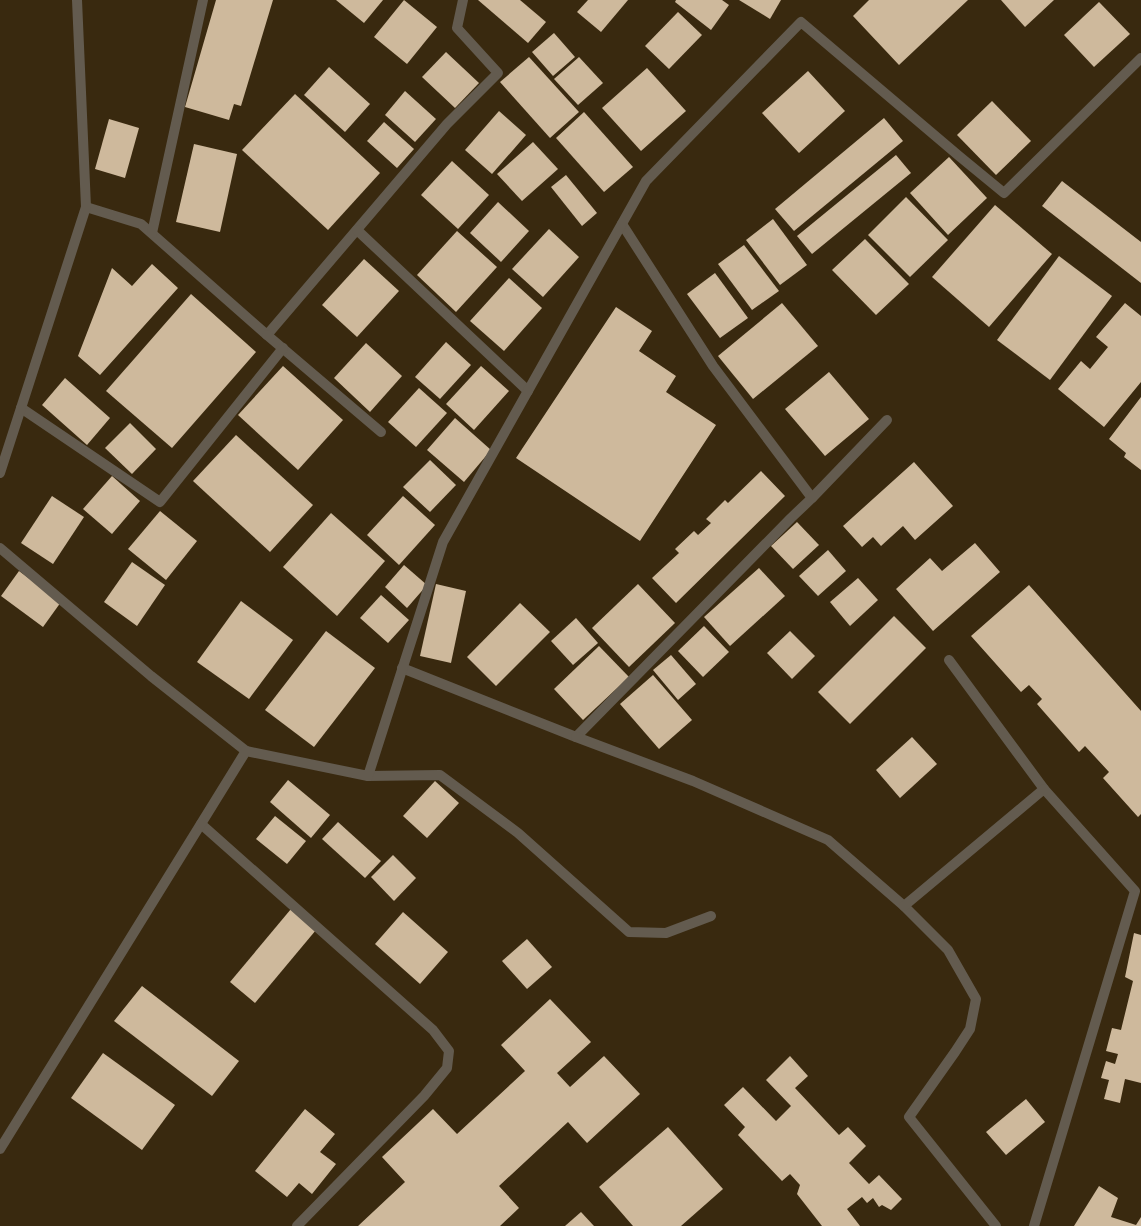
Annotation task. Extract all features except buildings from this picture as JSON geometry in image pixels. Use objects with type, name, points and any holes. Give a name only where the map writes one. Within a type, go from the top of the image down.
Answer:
[{"type":"street","points":[[0,473],[86,207],[77,0]]},
{"type":"street","points":[[152,233],[203,0]]},
{"type":"street","points":[[268,335],[447,124],[498,73],[457,28],[463,0]]},
{"type":"street","points":[[368,776],[443,542],[646,181],[801,22],[1004,193],[1141,58]]},
{"type":"street","points":[[86,207],[142,224],[381,432]]},
{"type":"street","points":[[622,224],[713,366],[812,498]]},
{"type":"street","points":[[357,230],[528,391]]},
{"type":"street","points":[[21,408],[160,502],[283,348]]},
{"type":"street","points":[[576,737],[887,420]]},
{"type":"street","points":[[0,548],[151,676],[246,751],[368,776],[440,775],[518,833],[628,932],[666,933],[711,916]]},
{"type":"street","points":[[949,660],[1044,789],[1135,891],[1034,1226]]},
{"type":"street","points":[[402,668],[576,737],[693,781],[828,840],[904,906],[948,950],[976,999],[970,1029],[956,1052],[909,1117],[996,1226]]},
{"type":"street","points":[[0,1149],[246,751]]},
{"type":"street","points":[[904,906],[1044,789]]},
{"type":"street","points":[[201,824],[433,1030],[448,1051],[447,1068],[424,1096],[297,1226]]}]
